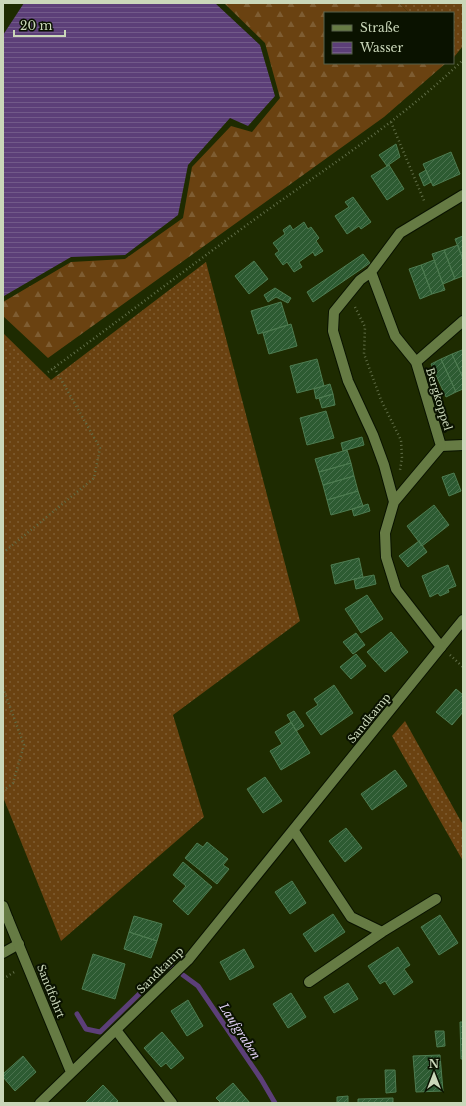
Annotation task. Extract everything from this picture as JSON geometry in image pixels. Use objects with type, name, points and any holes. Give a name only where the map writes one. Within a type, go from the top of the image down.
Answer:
[{"type":"street","points":[[394,502],[373,435],[348,381],[333,331],[334,312],[360,280],[371,272],[400,233],[463,196]]},
{"type":"street","name":"Bergkoppel","points":[[371,272],[395,336],[416,362],[441,446],[394,502],[385,533],[386,557],[396,589],[441,647]]},
{"type":"street","points":[[416,362],[463,321]]},
{"type":"street","points":[[441,446],[463,445]]},
{"type":"street","name":"Sandkamp","points":[[40,1103],[188,960],[294,831],[463,620]]},
{"type":"street","points":[[294,831],[351,917],[382,932]]},
{"type":"street","points":[[309,982],[382,932],[436,899]]},
{"type":"street","name":"Sandfohrt","points":[[3,906],[71,1072]]},
{"type":"street","points":[[3,953],[18,944]]},
{"type":"street","points":[[116,1030],[172,1103]]},
{"type":"street","points":[[161,1103],[164,1092]]},
{"type":"path","points":[[48,372],[208,253],[391,122],[443,80],[463,60]]},
{"type":"path","points":[[391,122],[430,216]]},
{"type":"path","points":[[349,294],[365,327],[364,354],[381,400],[401,440],[402,458],[400,473]]},
{"type":"path","points":[[3,553],[94,478],[100,448],[54,367]]},
{"type":"path","points":[[3,688],[24,745],[13,783],[3,791]]},
{"type":"green space","points":[[224,3],[399,3],[408,12],[324,12],[324,64],[445,64],[384,117],[48,358],[3,316],[3,302],[71,262],[125,259],[183,218],[192,167],[231,126],[252,132],[280,98],[265,43]]},
{"type":"green space","points":[[399,3],[463,3],[463,46],[454,57],[454,12],[408,12]]},
{"type":"green space","points":[[206,262],[300,621],[173,715],[204,817],[61,941],[3,797],[3,333],[51,380]]},
{"type":"green space","points":[[405,721],[463,825],[463,861],[392,736]]},
{"type":"water","points":[[24,3],[215,3],[260,45],[275,96],[248,126],[230,118],[188,165],[178,215],[125,255],[71,257],[4,296],[3,35]]},
{"type":"building","points":[[396,144],[400,157],[387,166],[379,155]]},
{"type":"building","points":[[451,152],[460,174],[433,186],[423,164]]},
{"type":"building","points":[[389,165],[404,189],[387,200],[371,176]]},
{"type":"building","points":[[426,170],[431,182],[424,186],[419,174]]},
{"type":"building","points":[[353,197],[371,222],[361,229],[359,226],[347,234],[335,216],[349,207],[345,202]]},
{"type":"building","points":[[304,222],[308,229],[311,227],[319,238],[316,241],[323,251],[315,256],[313,252],[299,262],[302,267],[294,272],[287,262],[283,265],[275,254],[279,251],[273,243],[285,234],[283,230],[290,225],[293,230]]},
{"type":"building","points":[[463,236],[463,260],[455,239]]},
{"type":"building","points":[[458,245],[463,260],[463,276],[455,279],[444,250]]},
{"type":"building","points":[[444,250],[455,279],[443,284],[432,254]]},
{"type":"building","points":[[363,254],[370,263],[313,302],[307,292]]},
{"type":"building","points":[[434,260],[445,290],[432,294],[421,265]]},
{"type":"building","points":[[254,261],[268,279],[249,294],[235,276]]},
{"type":"building","points":[[421,265],[432,294],[420,299],[409,269]]},
{"type":"building","points":[[275,288],[291,298],[288,303],[276,297],[268,302],[264,295]]},
{"type":"building","points":[[281,302],[288,325],[258,334],[251,311]]},
{"type":"building","points":[[291,324],[297,346],[269,354],[263,333]]},
{"type":"building","points":[[462,350],[463,352],[463,378],[452,354]]},
{"type":"building","points":[[452,354],[463,378],[463,389],[456,392],[441,359]]},
{"type":"building","points":[[317,359],[324,386],[297,393],[290,366]]},
{"type":"building","points":[[441,359],[456,392],[446,397],[431,364]]},
{"type":"building","points":[[330,384],[333,394],[316,399],[314,389]]},
{"type":"building","points":[[333,394],[335,405],[322,408],[319,398]]},
{"type":"building","points":[[326,411],[334,438],[307,445],[300,418]]},
{"type":"building","points":[[362,437],[364,445],[343,451],[341,443]]},
{"type":"building","points":[[347,450],[351,463],[319,472],[315,459]]},
{"type":"building","points":[[351,463],[354,476],[323,485],[319,472]]},
{"type":"building","points":[[454,473],[461,491],[449,496],[442,477]]},
{"type":"building","points":[[354,476],[358,491],[327,500],[323,485]]},
{"type":"building","points":[[358,491],[363,506],[331,515],[327,500]]},
{"type":"building","points":[[368,504],[370,511],[354,516],[352,509]]},
{"type":"building","points":[[434,505],[449,525],[422,546],[407,526]]},
{"type":"building","points":[[419,541],[427,552],[408,567],[399,556]]},
{"type":"building","points":[[359,558],[363,577],[335,584],[331,565]]},
{"type":"building","points":[[448,565],[456,586],[448,589],[449,592],[440,596],[438,593],[430,597],[422,576]]},
{"type":"building","points":[[374,575],[376,584],[356,589],[354,579]]},
{"type":"building","points":[[367,595],[383,619],[361,633],[345,609]]},
{"type":"building","points":[[391,632],[408,652],[385,672],[367,652]]},
{"type":"building","points":[[356,633],[365,645],[353,654],[343,642]]},
{"type":"building","points":[[356,654],[366,666],[351,679],[340,667]]},
{"type":"building","points":[[334,685],[353,713],[321,735],[306,713],[318,705],[314,699]]},
{"type":"building","points":[[456,689],[463,695],[463,712],[452,725],[436,712]]},
{"type":"building","points":[[294,711],[304,726],[296,731],[287,715]]},
{"type":"building","points":[[291,722],[310,753],[281,770],[270,751],[282,744],[275,732]]},
{"type":"building","points":[[395,770],[407,786],[372,810],[361,794]]},
{"type":"building","points":[[265,777],[282,801],[263,813],[247,789]]},
{"type":"building","points":[[346,828],[362,848],[345,862],[329,841]]},
{"type":"building","points":[[207,842],[228,859],[223,865],[229,869],[217,884],[185,858],[197,843],[203,847]]},
{"type":"building","points":[[183,862],[212,887],[188,915],[173,901],[186,886],[173,875]]},
{"type":"building","points":[[292,881],[306,903],[290,914],[275,892]]},
{"type":"building","points":[[333,914],[345,932],[315,952],[303,934]]},
{"type":"building","points":[[440,915],[458,943],[439,955],[421,927]]},
{"type":"building","points":[[134,916],[162,924],[157,941],[129,932]]},
{"type":"building","points":[[129,932],[157,941],[151,958],[124,949]]},
{"type":"building","points":[[398,947],[410,965],[404,969],[413,982],[394,995],[385,981],[380,984],[368,966]]},
{"type":"building","points":[[244,949],[254,967],[230,980],[220,962]]},
{"type":"building","points":[[93,954],[125,964],[115,999],[82,989]]},
{"type":"building","points":[[348,983],[358,999],[334,1013],[324,997]]},
{"type":"building","points":[[291,993],[306,1017],[288,1028],[273,1004]]},
{"type":"building","points":[[188,1000],[203,1026],[187,1036],[171,1011]]},
{"type":"building","points":[[460,1022],[463,1022],[463,1059],[461,1059]]},
{"type":"building","points":[[435,1031],[444,1031],[445,1046],[437,1047]]},
{"type":"building","points":[[162,1032],[184,1058],[171,1069],[166,1063],[161,1067],[144,1048]]},
{"type":"building","points":[[440,1055],[443,1091],[416,1092],[413,1056]]},
{"type":"building","points":[[23,1056],[36,1072],[15,1091],[3,1077],[3,1074]]},
{"type":"building","points":[[385,1070],[395,1070],[396,1092],[386,1093]]},
{"type":"building","points":[[233,1083],[250,1103],[221,1103],[216,1098]]},
{"type":"building","points":[[103,1085],[118,1101],[116,1103],[85,1103]]},
{"type":"building","points":[[348,1096],[348,1103],[337,1103],[337,1097]]},
{"type":"building","points":[[393,1098],[393,1103],[358,1103],[358,1099]]},
{"type":"waterway","name":"Laufgraben","points":[[77,1014],[86,1029],[100,1032],[169,965],[174,968]]},
{"type":"waterway","name":"Laufgraben","points":[[183,975],[198,986],[261,1079],[275,1103]]}]
